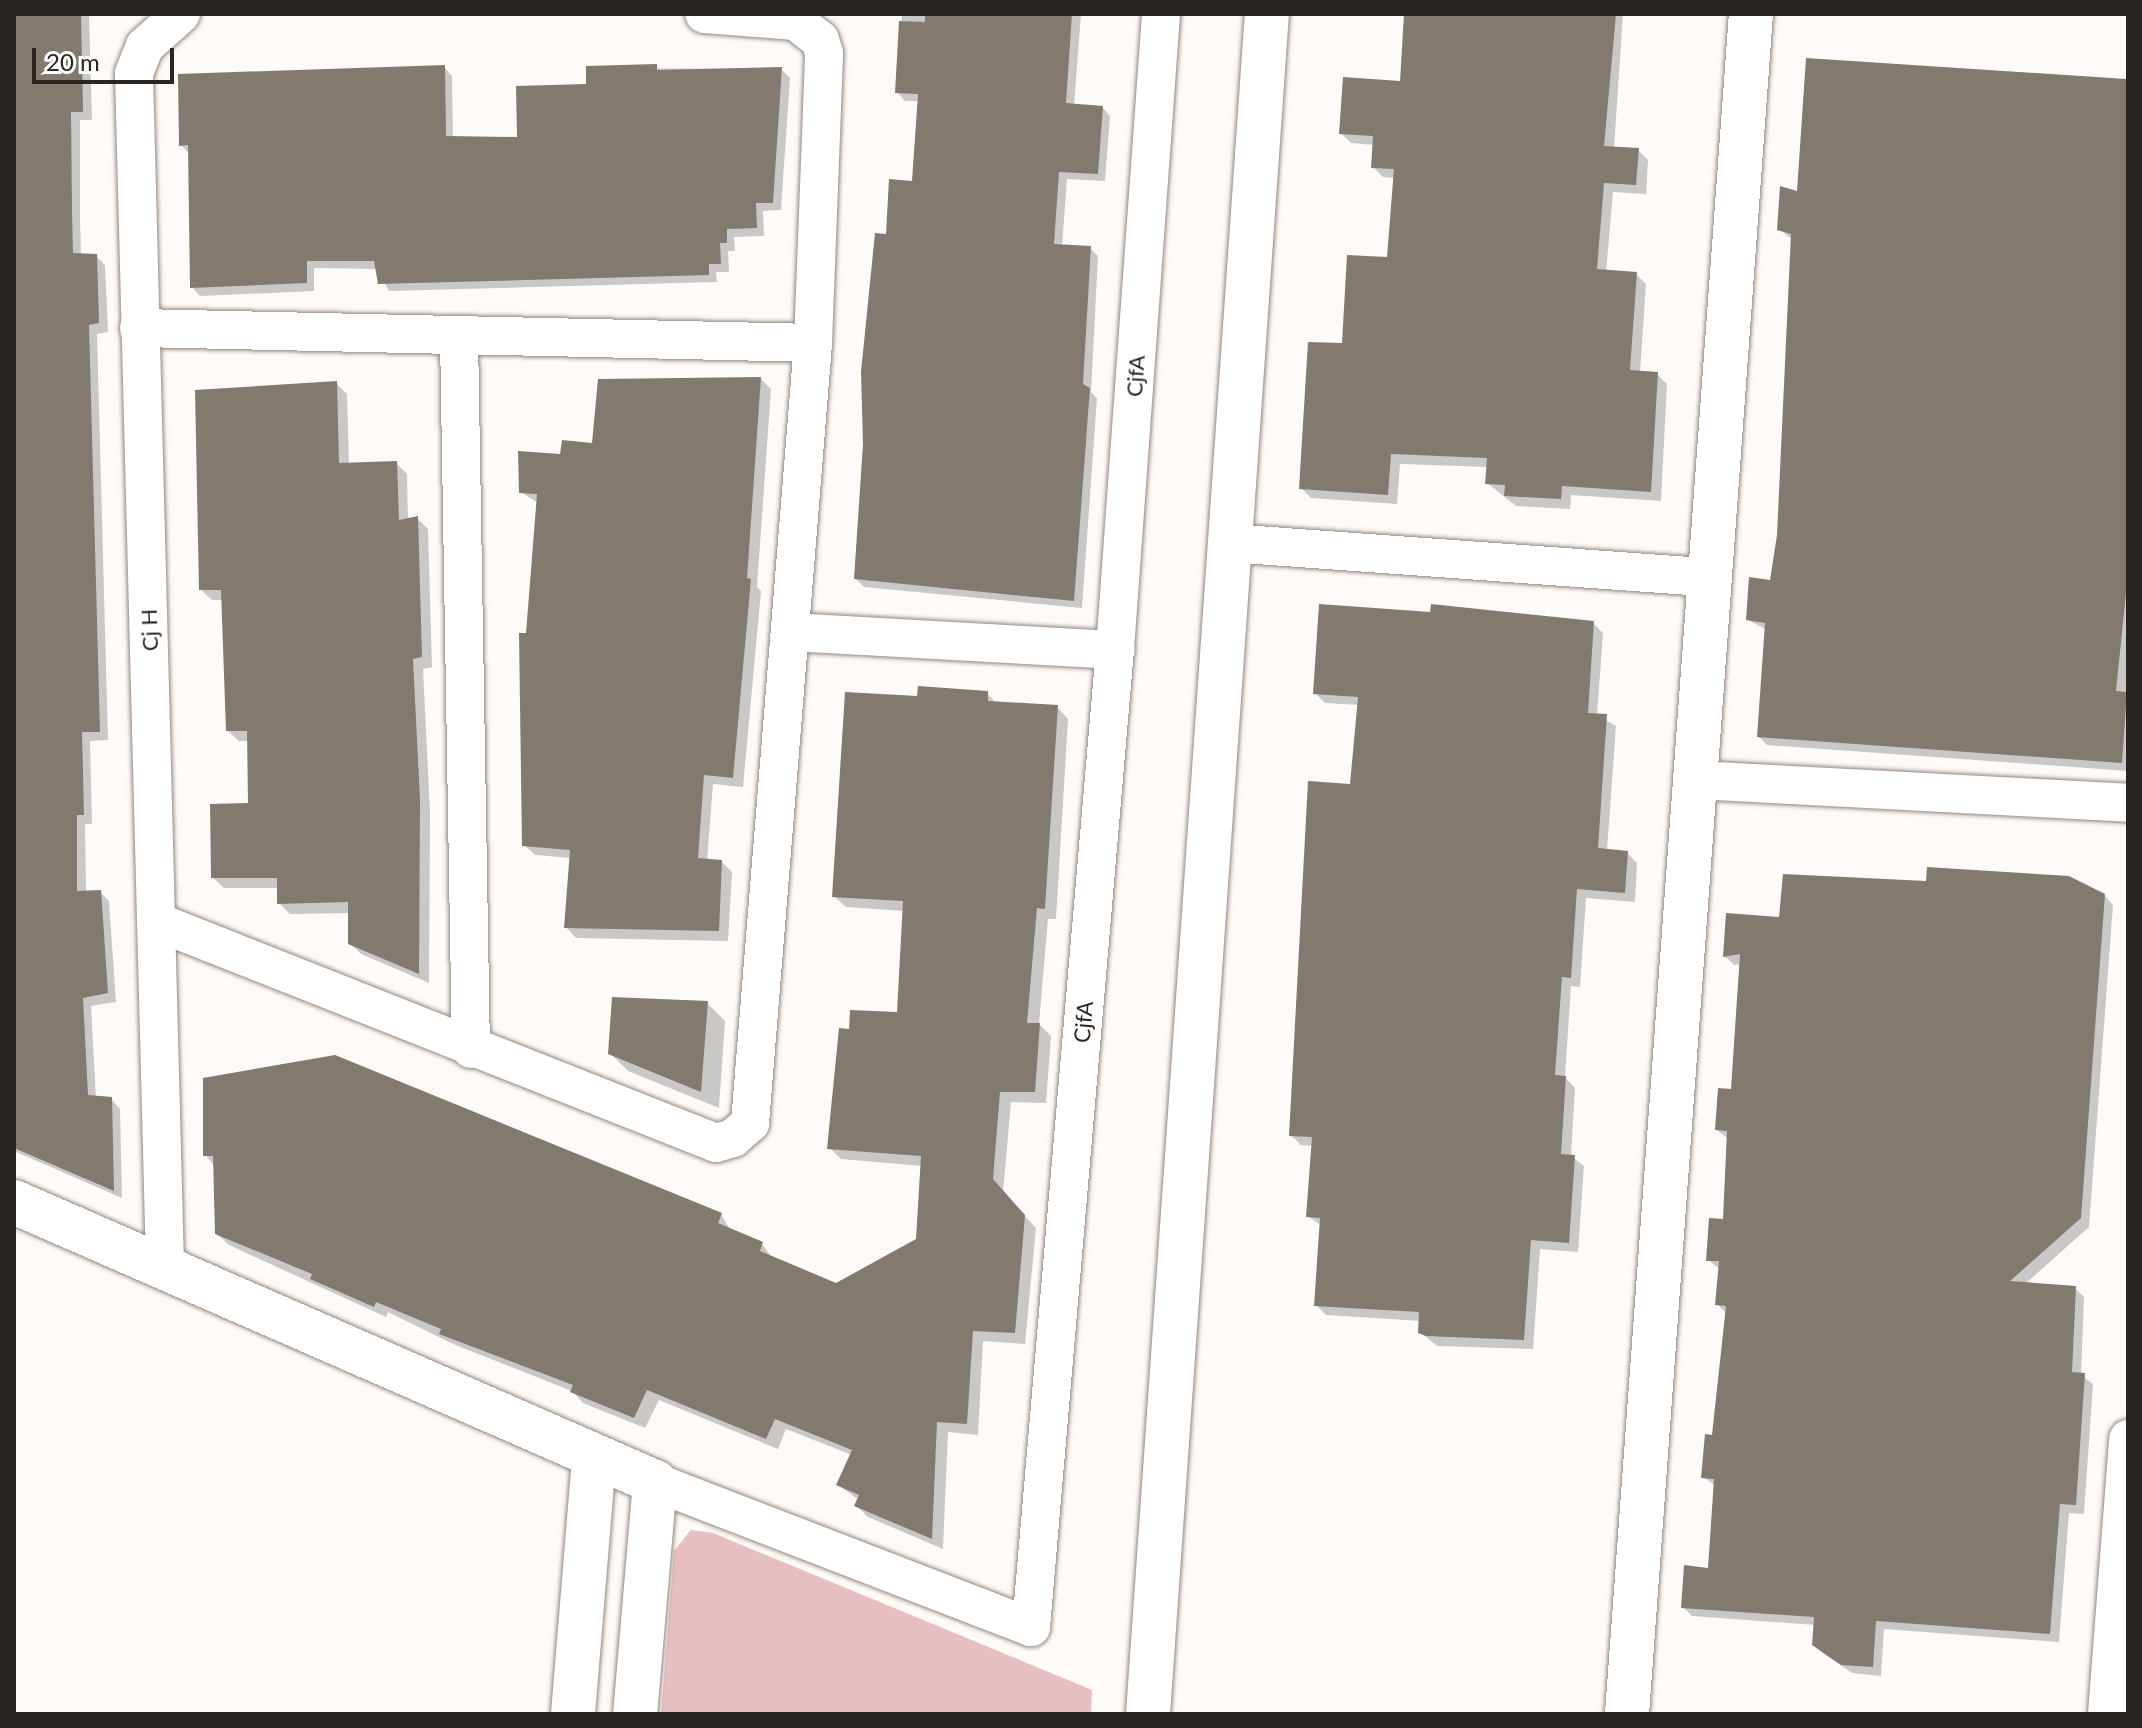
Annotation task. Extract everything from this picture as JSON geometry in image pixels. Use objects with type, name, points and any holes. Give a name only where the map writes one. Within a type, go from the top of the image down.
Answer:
[{"type":"street","name":"Cj H","points":[[165,1266],[160,923],[139,328],[134,73],[145,46],[181,14]]},
{"type":"street","points":[[160,923],[471,1049],[716,1143],[733,1138],[750,1123],[813,343],[820,40],[796,21],[704,14]]},
{"type":"street","name":"CjfA","points":[[655,1482],[1031,1627],[1115,650],[1161,14]]},
{"type":"street","points":[[1148,1714],[1267,14]]},
{"type":"street","points":[[1627,1714],[1751,14]]},
{"type":"street","points":[[139,328],[813,343]]},
{"type":"street","points":[[459,335],[471,1049]]},
{"type":"street","points":[[1229,543],[1712,578]]},
{"type":"street","points":[[792,632],[1115,650]]},
{"type":"street","points":[[1696,780],[2128,803]]},
{"type":"street","points":[[14,1202],[655,1482],[635,1714]]},
{"type":"street","points":[[2107,1714],[2128,1439]]},
{"type":"street","points":[[573,1714],[594,1456]]},
{"type":"shaded area","points":[[691,1530],[713,1533],[1092,1690],[1091,1714],[661,1714],[674,1551]]},
{"type":"building","points":[[14,14],[81,14],[83,112],[71,112],[73,253],[97,254],[99,323],[89,325],[100,732],[82,732],[84,815],[77,815],[77,891],[101,890],[108,993],[83,998],[88,1095],[112,1097],[114,1191],[14,1148]]},
{"type":"building","points":[[925,14],[1072,14],[1066,103],[1103,106],[1098,174],[1059,172],[1054,244],[1091,246],[1083,384],[1090,388],[1074,601],[854,579],[863,444],[861,372],[875,233],[886,234],[889,179],[912,181],[918,94],[895,93],[899,21],[925,22]]},
{"type":"building","points":[[1404,14],[1616,14],[1604,146],[1639,148],[1636,185],[1604,183],[1597,269],[1637,272],[1630,370],[1658,372],[1651,492],[1562,486],[1561,499],[1504,496],[1505,485],[1485,484],[1487,458],[1391,454],[1388,495],[1299,489],[1308,342],[1342,343],[1347,255],[1387,257],[1394,169],[1371,168],[1373,136],[1339,134],[1343,77],[1400,81]]},
{"type":"building","points":[[1806,58],[2126,79],[2128,574],[2116,691],[2127,692],[2122,763],[1757,737],[1765,623],[1746,620],[1749,577],[1770,580],[1777,535],[1791,234],[1777,230],[1780,186],[1797,191]]},
{"type":"building","points":[[657,64],[657,70],[782,67],[773,203],[756,203],[757,228],[727,229],[727,243],[720,243],[721,264],[709,264],[709,275],[378,284],[374,261],[307,261],[307,283],[190,288],[188,145],[179,146],[178,74],[445,65],[446,136],[517,137],[516,86],[586,84],[586,66]]},
{"type":"building","points":[[761,377],[747,578],[751,579],[733,778],[704,775],[698,858],[722,860],[719,931],[564,928],[570,850],[522,846],[519,633],[526,633],[537,494],[519,493],[518,451],[560,454],[562,440],[592,443],[598,379]]},
{"type":"building","points":[[337,381],[339,463],[397,461],[399,520],[418,516],[422,657],[413,659],[420,800],[419,974],[348,944],[348,902],[277,904],[277,878],[211,878],[210,804],[248,803],[247,731],[226,731],[221,590],[199,590],[195,390]]},
{"type":"building","points":[[1319,604],[1430,612],[1431,604],[1594,621],[1588,713],[1607,714],[1598,848],[1628,851],[1625,893],[1577,889],[1571,978],[1562,977],[1555,1075],[1566,1076],[1561,1154],[1575,1155],[1569,1243],[1531,1240],[1524,1340],[1426,1336],[1418,1333],[1419,1312],[1314,1306],[1320,1218],[1306,1217],[1312,1137],[1289,1136],[1308,781],[1350,784],[1358,697],[1313,694]]},
{"type":"building","points":[[918,686],[988,691],[988,701],[1058,705],[1045,909],[1037,908],[1027,1023],[1040,1023],[1035,1092],[1000,1092],[993,1179],[1025,1215],[1015,1333],[973,1331],[967,1424],[937,1422],[932,1539],[854,1506],[859,1495],[836,1485],[852,1450],[775,1419],[766,1439],[647,1390],[634,1418],[570,1392],[573,1385],[439,1334],[441,1329],[376,1302],[374,1307],[310,1279],[312,1274],[215,1234],[213,1156],[203,1156],[203,1078],[335,1055],[722,1213],[718,1223],[763,1242],[760,1251],[836,1283],[916,1239],[921,1156],[827,1149],[839,1028],[849,1029],[850,1010],[897,1012],[903,901],[832,897],[845,692],[917,696]]},
{"type":"building","points":[[1927,867],[2069,876],[2105,894],[2081,1218],[2010,1281],[2076,1286],[2072,1372],[2085,1373],[2076,1505],[2060,1504],[2050,1634],[1876,1621],[1873,1667],[1841,1665],[1812,1645],[1814,1617],[1681,1608],[1684,1565],[1708,1568],[1714,1479],[1701,1478],[1705,1434],[1712,1435],[1726,1306],[1715,1305],[1719,1261],[1706,1261],[1709,1218],[1723,1219],[1727,1131],[1715,1130],[1718,1088],[1731,1089],[1740,954],[1723,957],[1726,913],[1779,917],[1783,874],[1926,881]]},
{"type":"building","points":[[612,997],[708,1001],[701,1092],[608,1054]]}]
